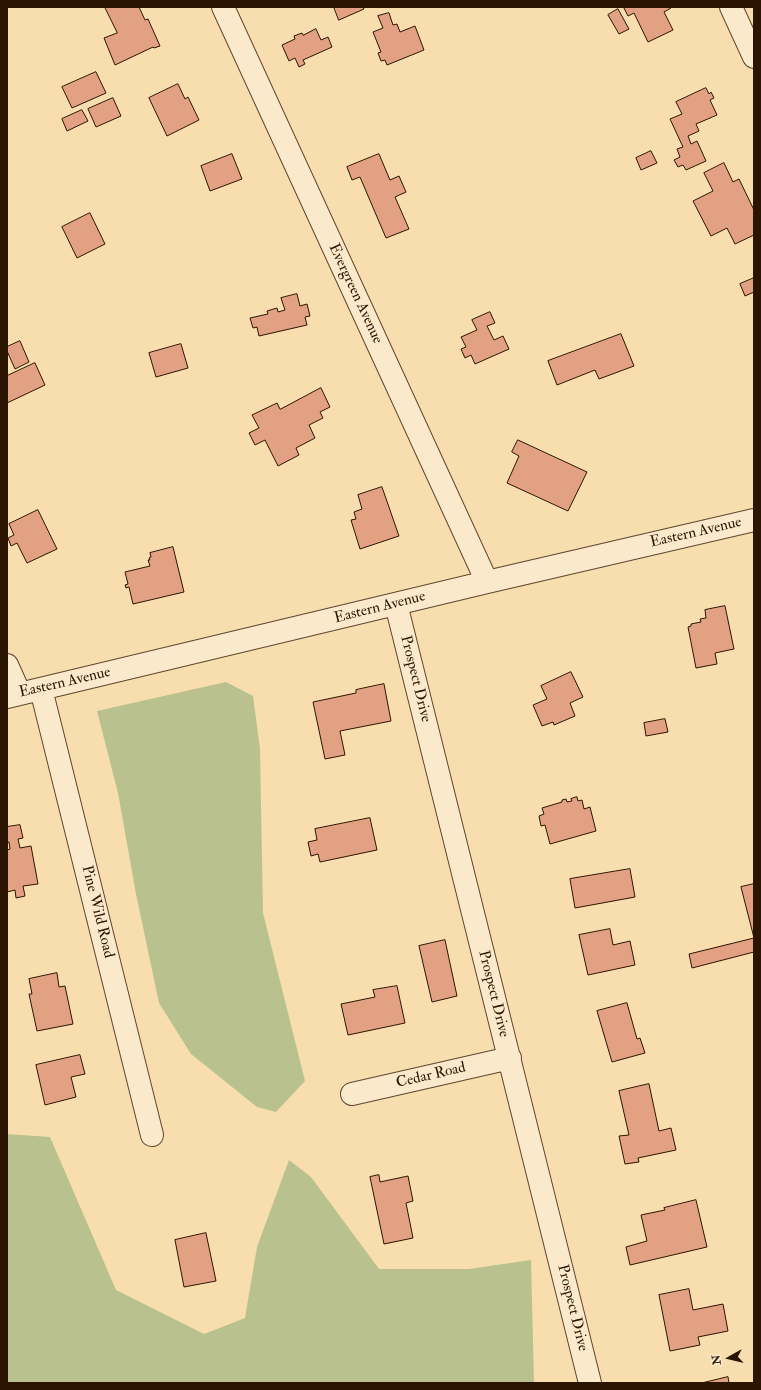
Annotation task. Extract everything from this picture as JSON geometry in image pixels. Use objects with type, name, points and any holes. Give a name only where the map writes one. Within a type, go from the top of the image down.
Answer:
[{"type":"street","name":"Evergreen Avenue","points":[[223,7],[487,582]]},
{"type":"street","points":[[731,7],[754,57]]},
{"type":"street","name":"Eastern Avenue","points":[[14,695],[754,520]]},
{"type":"street","name":"Prospect Drive","points":[[396,604],[590,1383]]},
{"type":"street","points":[[7,665],[14,695]]},
{"type":"street","name":"Pine Wild Road","points":[[41,689],[152,1134]]},
{"type":"street","name":"Cedar Road","points":[[352,1094],[510,1058]]},
{"type":"green space","points":[[226,682],[253,696],[260,749],[263,913],[305,1081],[276,1112],[257,1107],[191,1054],[159,1003],[136,894],[118,793],[97,711]]},
{"type":"green space","points":[[7,1134],[50,1137],[116,1290],[204,1334],[245,1318],[257,1247],[289,1160],[311,1177],[379,1269],[469,1269],[531,1260],[534,1383],[7,1383]]},
{"type":"building","points":[[105,7],[139,7],[145,20],[148,19],[160,46],[153,47],[115,65],[104,38],[117,33]]},
{"type":"building","points":[[334,7],[363,7],[364,9],[339,20]]},
{"type":"building","points":[[670,7],[671,8],[664,12],[673,30],[648,42],[634,13],[628,16],[624,8]]},
{"type":"building","points":[[618,9],[629,29],[619,34],[608,15]]},
{"type":"building","points":[[389,13],[393,25],[397,24],[400,32],[415,26],[424,50],[387,65],[385,60],[381,61],[378,53],[381,52],[373,32],[383,28],[378,16]]},
{"type":"building","points":[[316,29],[321,40],[328,37],[332,47],[303,60],[305,64],[299,67],[295,58],[289,61],[282,45],[295,39],[294,36],[302,33],[303,35]]},
{"type":"building","points":[[96,72],[106,93],[72,108],[62,87]]},
{"type":"building","points":[[178,84],[185,99],[188,97],[199,120],[167,136],[149,98]]},
{"type":"building","points":[[706,88],[709,94],[711,92],[714,98],[710,100],[717,115],[696,124],[699,131],[688,136],[691,144],[697,141],[706,161],[686,170],[683,165],[678,167],[674,160],[680,157],[677,149],[683,147],[670,119],[682,114],[676,102]]},
{"type":"building","points":[[113,98],[121,116],[96,127],[88,109]]},
{"type":"building","points":[[82,110],[88,121],[67,131],[62,119]]},
{"type":"building","points":[[651,151],[657,163],[641,170],[636,158]]},
{"type":"building","points":[[232,154],[242,179],[210,191],[201,166]]},
{"type":"building","points":[[379,154],[390,180],[399,176],[406,192],[395,197],[409,229],[386,238],[360,177],[352,180],[347,167]]},
{"type":"building","points":[[724,163],[733,182],[739,179],[754,210],[754,235],[735,244],[727,228],[711,236],[693,201],[713,191],[704,173]]},
{"type":"building","points":[[90,213],[105,244],[77,258],[62,227]]},
{"type":"building","points":[[754,278],[754,292],[745,296],[740,284]]},
{"type":"building","points":[[297,294],[300,306],[307,304],[310,316],[305,317],[307,325],[259,336],[257,327],[253,328],[250,318],[268,314],[267,311],[277,308],[278,312],[285,310],[281,298]]},
{"type":"building","points":[[490,312],[495,323],[487,326],[494,340],[503,336],[509,349],[475,364],[471,355],[465,358],[461,349],[466,347],[461,337],[477,330],[472,320]]},
{"type":"building","points":[[621,334],[634,366],[599,379],[595,370],[557,385],[548,361]]},
{"type":"building","points":[[20,341],[29,362],[15,369],[7,351],[7,347]]},
{"type":"building","points":[[181,344],[188,368],[156,377],[149,353]]},
{"type":"building","points":[[35,363],[45,385],[7,403],[7,376]]},
{"type":"building","points":[[321,388],[330,407],[320,412],[323,418],[309,425],[315,438],[296,448],[299,455],[278,466],[265,440],[255,445],[249,433],[259,428],[252,415],[277,403],[280,409]]},
{"type":"building","points":[[518,440],[587,472],[568,511],[507,483],[519,456],[512,452]]},
{"type":"building","points":[[382,487],[399,536],[360,549],[351,520],[356,519],[354,512],[362,509],[358,495]]},
{"type":"building","points":[[38,510],[57,549],[27,563],[17,543],[11,546],[8,538],[14,535],[9,524]]},
{"type":"building","points":[[173,547],[184,592],[133,604],[129,587],[126,588],[125,585],[128,584],[125,572],[150,566],[148,560],[150,560],[149,558],[151,557],[150,553]]},
{"type":"building","points":[[725,606],[734,649],[715,653],[717,664],[696,668],[688,627],[691,626],[691,624],[701,622],[700,619],[706,618],[705,610]]},
{"type":"building","points":[[571,672],[583,697],[570,703],[575,716],[554,725],[553,722],[542,726],[533,705],[547,699],[541,686]]},
{"type":"building","points":[[384,684],[391,721],[340,731],[345,755],[325,759],[313,702],[356,693],[356,690]]},
{"type":"building","points":[[665,719],[668,732],[646,736],[644,723]]},
{"type":"building","points":[[577,797],[578,801],[582,800],[584,809],[590,807],[596,831],[550,844],[545,825],[541,826],[539,816],[544,814],[542,808],[562,802],[562,800],[566,799],[567,802],[572,801],[571,799]]},
{"type":"building","points":[[370,818],[377,850],[320,862],[318,854],[311,856],[308,842],[317,840],[315,829]]},
{"type":"building","points":[[20,825],[23,838],[18,839],[20,848],[31,846],[38,884],[23,886],[25,896],[16,898],[15,890],[7,892],[7,850],[10,849],[9,842],[7,842],[7,827]]},
{"type":"building","points":[[630,869],[635,897],[575,908],[570,879]]},
{"type":"building","points":[[754,884],[754,938],[741,887]]},
{"type":"building","points":[[610,929],[613,945],[630,941],[635,965],[588,975],[579,935]]},
{"type":"building","points":[[754,938],[754,952],[692,968],[689,954]]},
{"type":"building","points":[[445,940],[457,996],[432,1002],[419,946]]},
{"type":"building","points":[[57,973],[59,987],[65,986],[73,1024],[37,1031],[29,994],[32,994],[29,979]]},
{"type":"building","points":[[397,986],[405,1023],[348,1035],[341,1004],[375,997],[373,990]]},
{"type":"building","points":[[627,1003],[637,1039],[640,1038],[645,1053],[612,1062],[597,1011]]},
{"type":"building","points":[[80,1055],[85,1074],[71,1077],[76,1097],[45,1105],[36,1065]]},
{"type":"building","points":[[649,1084],[659,1131],[671,1128],[676,1150],[638,1158],[639,1162],[625,1164],[619,1136],[629,1135],[619,1091]]},
{"type":"building","points":[[379,1175],[380,1182],[408,1176],[413,1201],[406,1203],[413,1238],[384,1244],[370,1177]]},
{"type":"building","points":[[696,1200],[707,1247],[630,1265],[626,1247],[647,1241],[641,1215],[665,1210],[664,1208]]},
{"type":"building","points":[[206,1233],[216,1281],[184,1287],[175,1240]]},
{"type":"building","points":[[689,1289],[693,1310],[723,1304],[728,1331],[698,1337],[700,1345],[670,1351],[659,1295]]},
{"type":"building","points":[[728,1377],[729,1383],[702,1383]]}]
